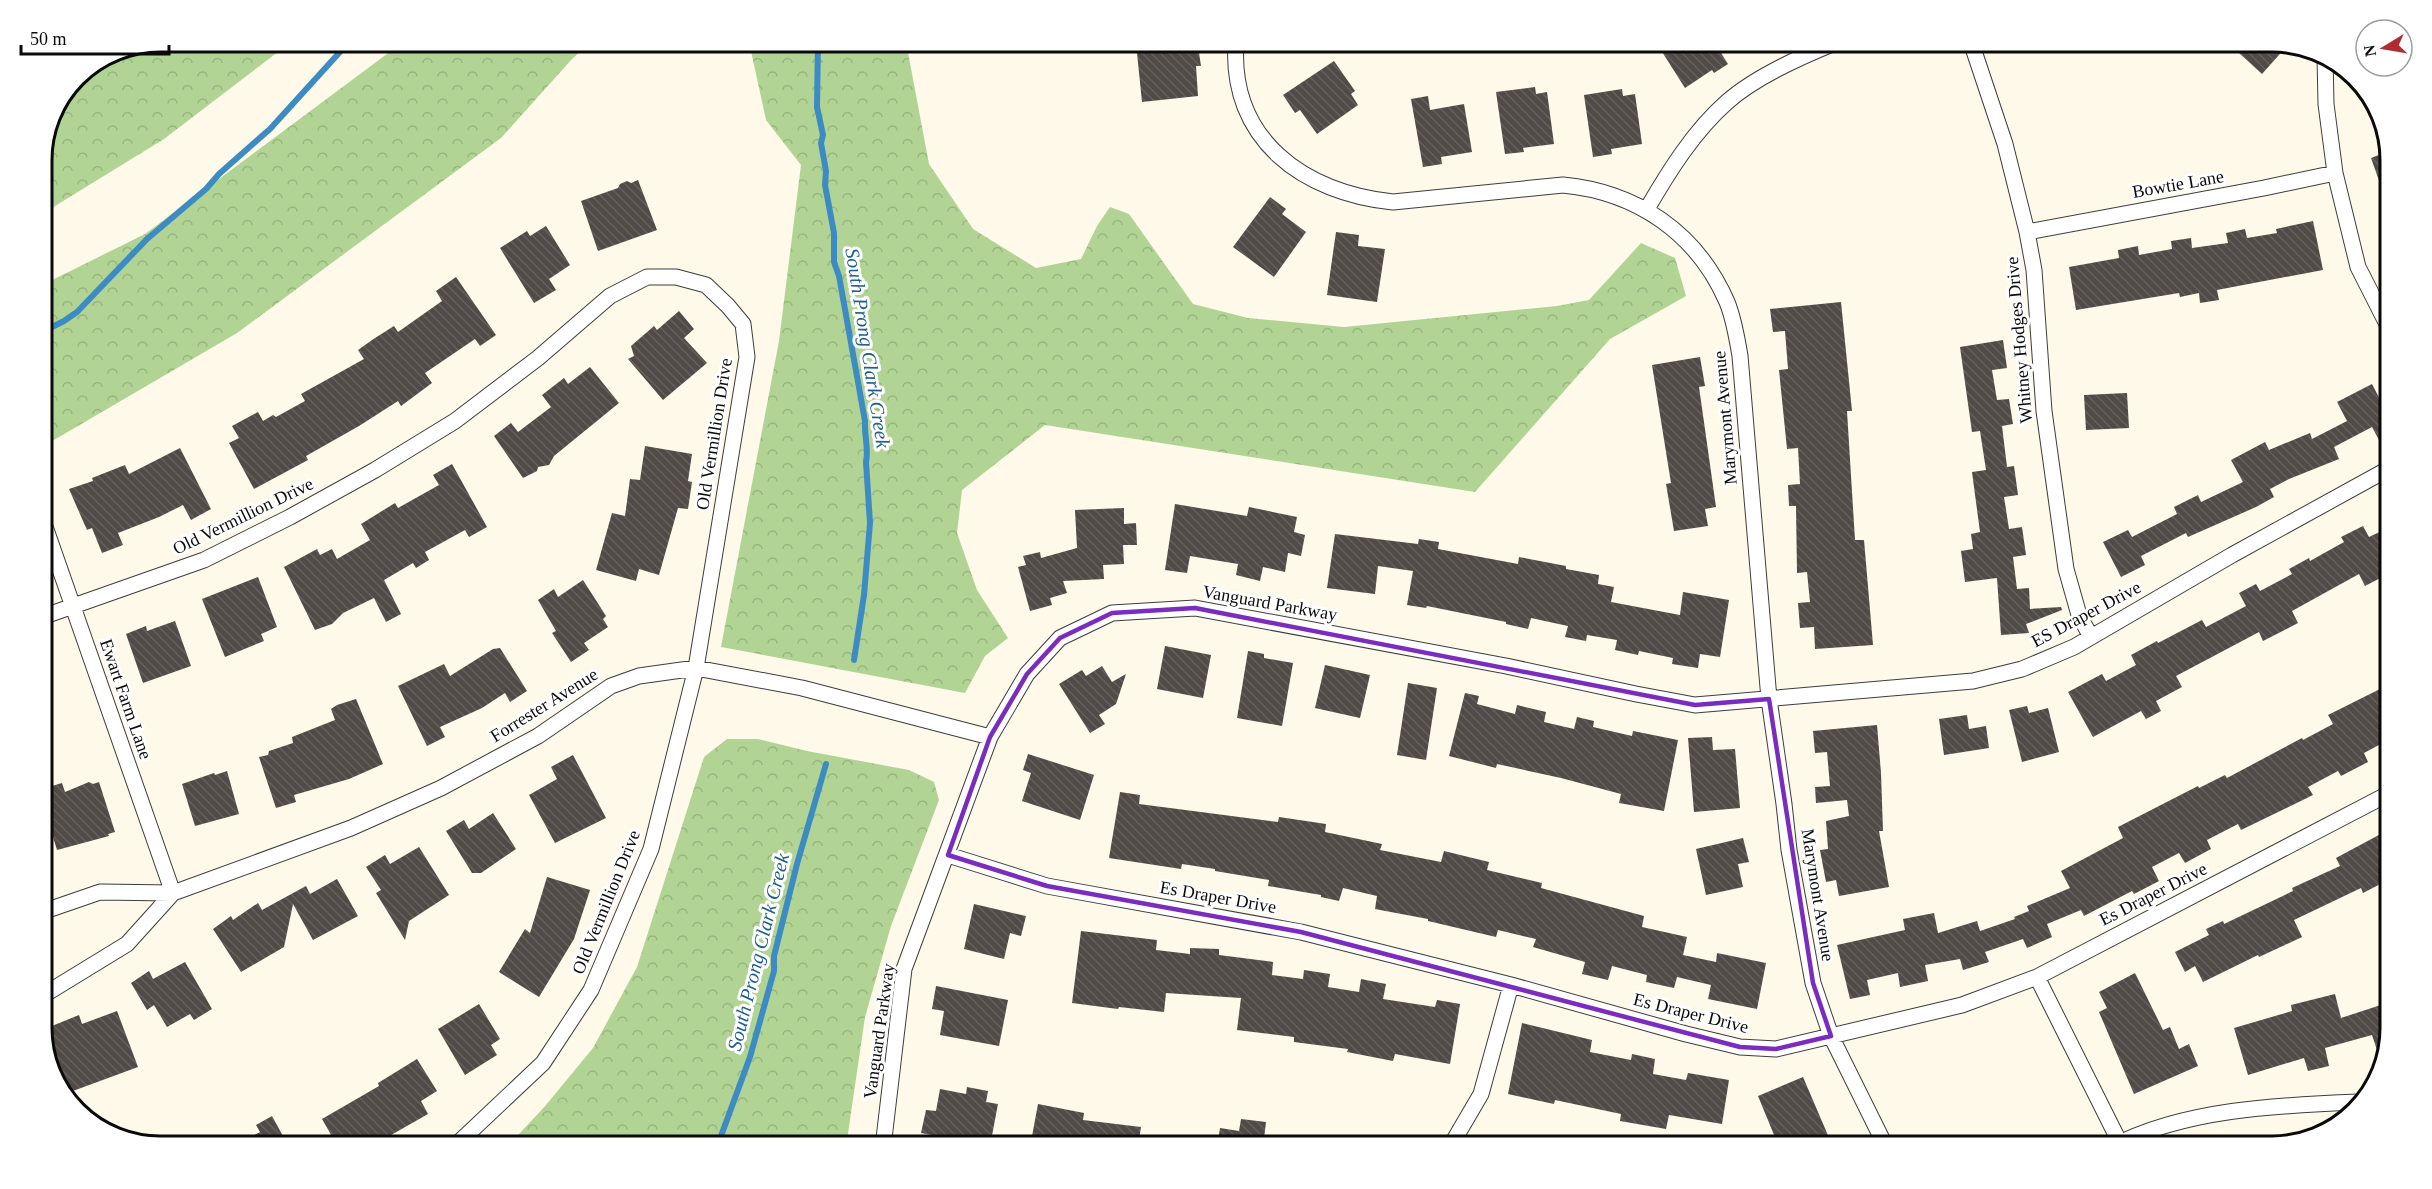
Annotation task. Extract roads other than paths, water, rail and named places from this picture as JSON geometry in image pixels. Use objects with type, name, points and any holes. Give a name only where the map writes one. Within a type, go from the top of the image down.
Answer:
[{"type":"street","name":"Marymont Avenue","points":[[1236,52],[1238,83],[1254,128],[1268,147],[1313,179],[1343,193],[1366,199],[1393,202],[1563,185],[1583,187],[1609,194],[1647,209],[1682,236],[1712,273],[1728,303],[1740,356],[1769,699],[1785,804],[1789,850],[1811,972],[1831,1036],[1881,1136]]},
{"type":"street","points":[[1647,209],[1665,177],[1696,136],[1728,101],[1777,69],[1815,52]]},
{"type":"street","name":"Whitney Hodges Drive","points":[[1974,52],[2005,144],[2027,232],[2034,270],[2043,411],[2066,569],[2079,615],[2091,637]]},
{"type":"street","points":[[2325,68],[2326,104],[2335,173],[2358,267],[2379,309]]},
{"type":"street","name":"Bowtie Lane","points":[[2027,232],[2335,173]]},
{"type":"street","name":"Old Vermillion Drive","points":[[53,613],[204,560],[290,517],[375,470],[455,421],[538,358],[610,296],[646,277],[676,277],[706,285],[743,324],[747,357],[696,668],[651,849],[591,990],[543,1063],[466,1136]]},
{"type":"street","name":"ES Draper Drive","points":[[1769,699],[1973,681],[2022,669],[2091,637],[2242,549],[2379,474]]},
{"type":"street","name":"Ewart Farm Lane","points":[[53,549],[172,893]]},
{"type":"street","name":"Vanguard Parkway","points":[[884,1136],[904,969],[990,738],[1027,674],[1060,638],[1112,613],[1195,608],[1506,666],[1695,705],[1769,699]]},
{"type":"street","name":"Forrester Avenue","points":[[53,908],[100,892],[172,893],[351,828],[441,788],[538,736],[611,686],[639,676],[696,668],[802,688],[990,738]]},
{"type":"street","name":"Es Draper Drive","points":[[948,855],[1047,886],[1301,932],[1511,985],[1740,1047],[1776,1049],[1962,1005],[2037,976],[2380,798]]},
{"type":"street","name":"Forrester Avenue","points":[[53,989],[127,944],[172,893]]},
{"type":"street","points":[[2037,976],[2112,1136]]},
{"type":"street","points":[[1456,1136],[1481,1094],[1511,985]]},
{"type":"street","points":[[2140,1136],[2170,1125],[2214,1115],[2288,1105],[2351,1102]]},
{"type":"waterway","points":[[53,326],[77,312],[147,239],[206,189],[219,174],[270,129],[340,52]]},
{"type":"waterway","name":"South Prong Clark Creek","points":[[818,52],[817,107],[823,135],[821,143],[826,171],[825,185],[834,233],[834,262],[839,276],[865,421],[867,447],[870,523],[864,595],[854,660]]},
{"type":"waterway","name":"South Prong Clark Creek","points":[[721,1136],[750,1057],[774,971],[774,956],[797,864],[826,764]]}]
